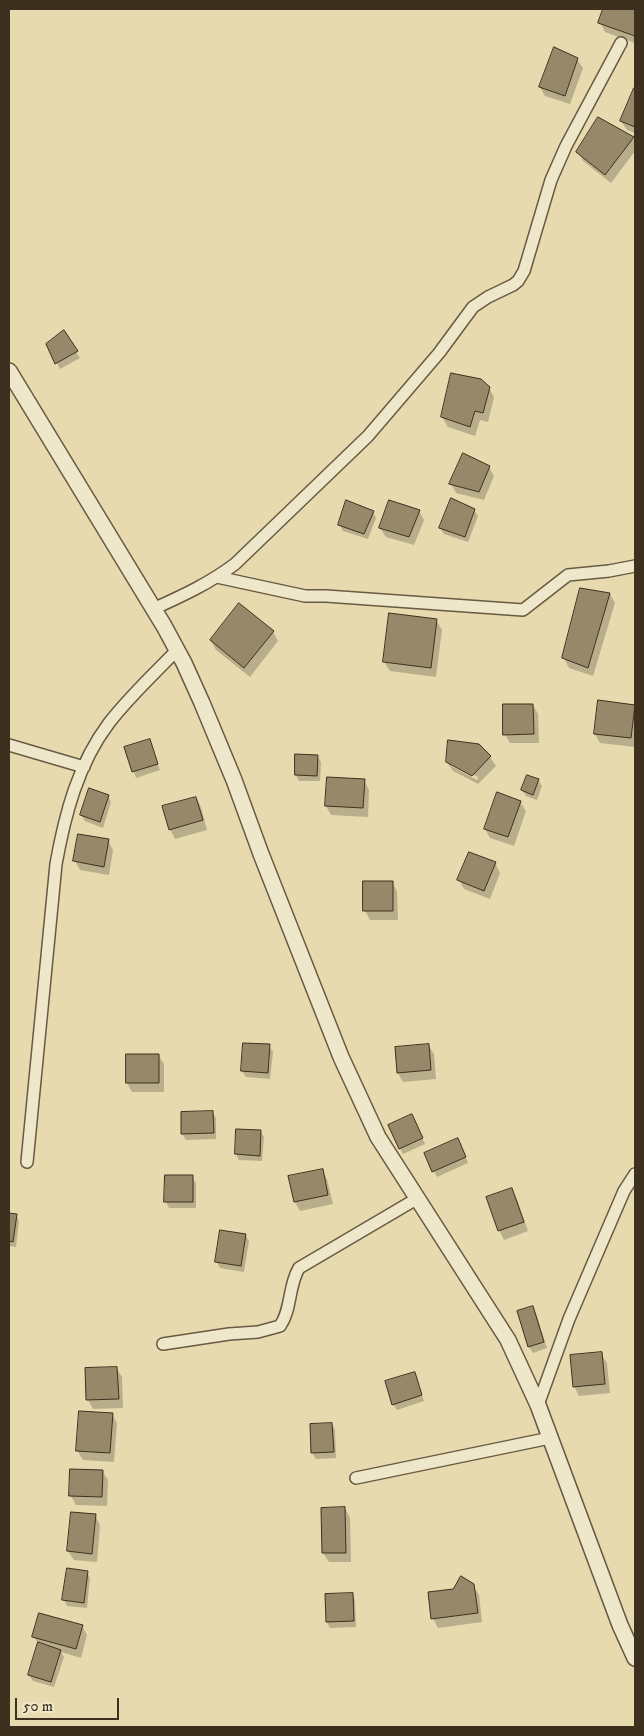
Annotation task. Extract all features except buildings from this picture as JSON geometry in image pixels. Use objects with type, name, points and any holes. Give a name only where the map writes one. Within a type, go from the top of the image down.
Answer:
[{"type":"street","points":[[153,609],[179,598],[217,577],[235,564],[368,436],[439,353],[473,307],[518,281],[524,271],[551,180],[566,146],[621,43]]},
{"type":"street","points":[[9,371],[177,650],[202,703],[234,780],[341,1057],[378,1137],[508,1340],[538,1405],[620,1625],[635,1658]]},
{"type":"street","points":[[217,577],[305,596],[523,610],[568,575],[635,566]]},
{"type":"street","points":[[27,1162],[56,864],[72,794],[100,736],[110,722],[177,650]]},
{"type":"street","points":[[9,745],[84,767]]},
{"type":"street","points":[[538,1405],[569,1318],[624,1191],[635,1174]]},
{"type":"street","points":[[162,1344],[229,1334],[258,1332],[280,1326],[285,1319],[294,1276],[299,1268],[418,1198]]},
{"type":"street","points":[[356,1478],[550,1438]]}]
